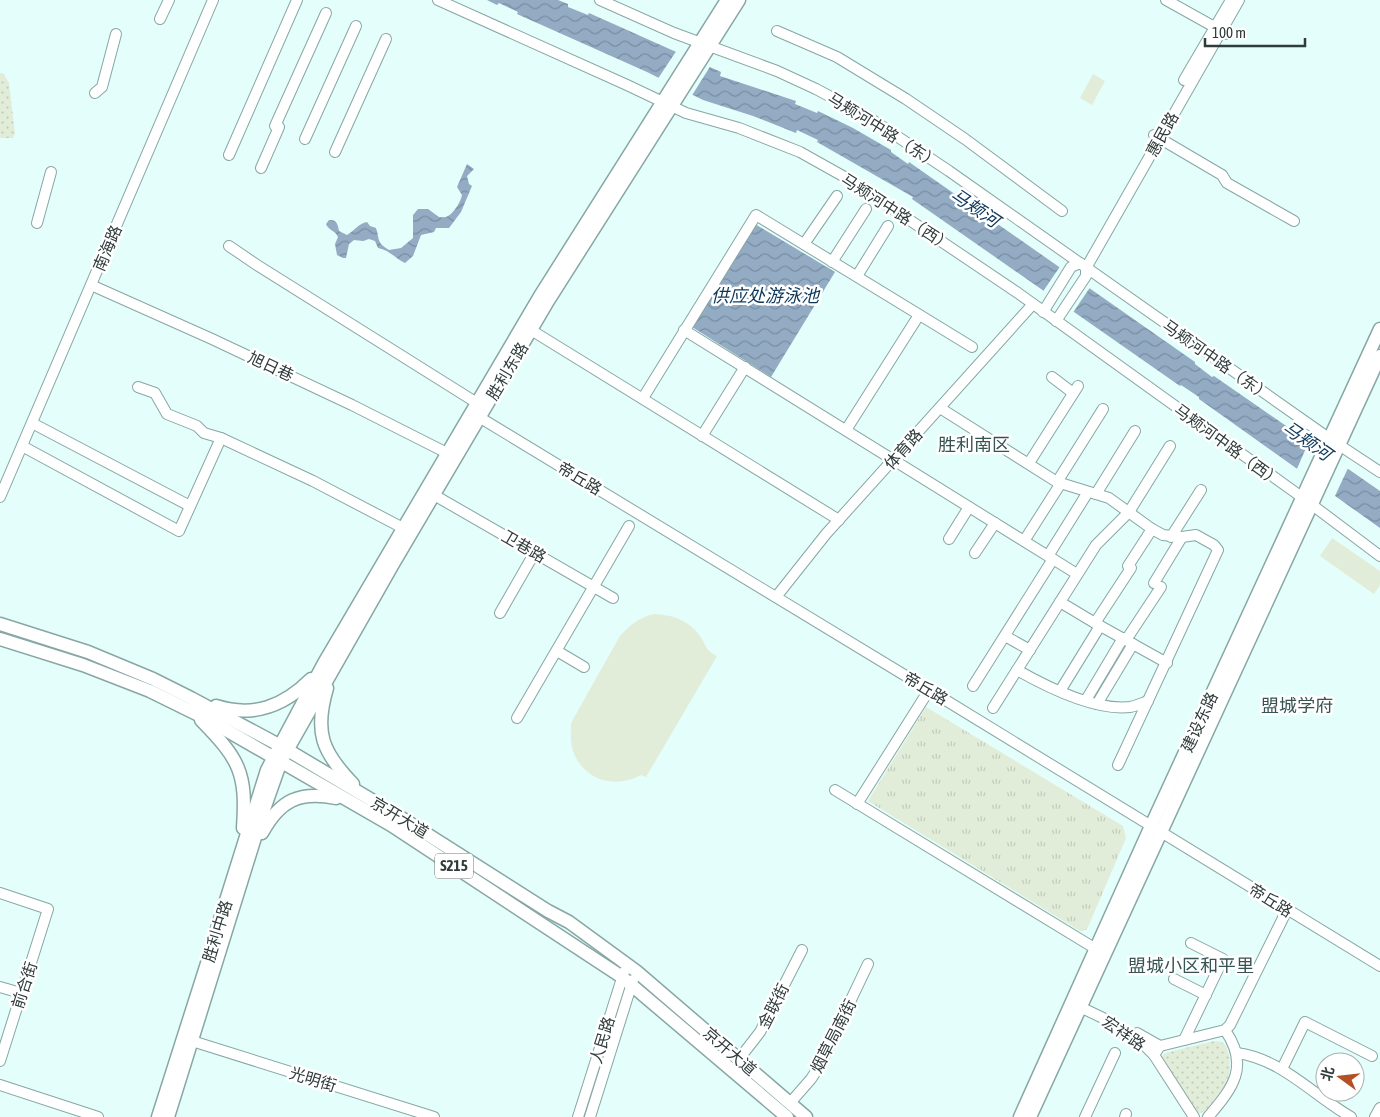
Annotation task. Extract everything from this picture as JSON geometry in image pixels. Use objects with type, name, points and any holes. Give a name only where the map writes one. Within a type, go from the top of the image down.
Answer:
[{"type":"main road","name":"胜利东路","points":[[705,44],[727,0]]},
{"type":"main road","name":"胜利东路","points":[[328,666],[434,495],[476,411],[544,288],[705,44],[739,0]]},
{"type":"main road","name":"胜利东路","points":[[280,753],[403,528],[447,453],[531,330],[668,101]]},
{"type":"main road","name":"建设东路","points":[[1030,1117],[1080,1007],[1156,829],[1333,444],[1380,329]]},
{"type":"main road","name":"建设东路","points":[[1333,444],[1380,356]]},
{"type":"main road","name":"京开大道","points":[[0,624],[88,652],[153,679],[192,698],[280,753],[346,800],[391,825],[627,981],[787,1117]]},
{"type":"main road","name":"京开大道","points":[[0,639],[83,665],[150,691],[362,794],[452,849],[548,912],[569,922],[631,968],[806,1117]]},
{"type":"main road","points":[[192,698],[228,710],[240,711],[267,708],[293,696],[328,666]]},
{"type":"main road","points":[[328,666],[321,725],[324,739],[334,764],[362,794]]},
{"type":"main road","points":[[192,711],[232,755],[243,781],[243,862]]},
{"type":"main road","name":"胜利中路","points":[[158,1117],[243,862],[268,799],[280,753]]},
{"type":"main road","points":[[243,862],[276,811],[287,803],[319,794],[346,800]]},
{"type":"main road","name":"建设东路","points":[[1020,1117],[1096,949],[1156,829]]},
{"type":"main road","name":"胜利中路","points":[[168,1117],[192,1041],[243,862]]},
{"type":"street","points":[[160,20],[169,0]]},
{"type":"street","name":"南海路","points":[[0,497],[214,0]]},
{"type":"street","points":[[229,155],[297,0]]},
{"type":"street","name":"马颊河中路（西）","points":[[438,0],[618,81],[668,101],[686,113],[739,128],[822,163],[904,215],[1033,304],[1058,319],[1309,498],[1380,556]]},
{"type":"street","name":"马颊河中路（东）","points":[[600,0],[674,34],[777,71],[816,88],[864,114],[933,160],[1081,268],[1333,444],[1380,472]]},
{"type":"street","points":[[1166,0],[1220,31]]},
{"type":"street","name":"惠民路","points":[[1220,31],[1231,0]]},
{"type":"street","name":"惠民路","points":[[1081,268],[1156,136],[1239,0]]},
{"type":"street","points":[[261,168],[326,13]]},
{"type":"street","points":[[305,139],[356,26]]},
{"type":"street","points":[[777,31],[837,57],[906,99],[964,138],[1062,211]]},
{"type":"street","points":[[95,93],[102,87],[116,34]]},
{"type":"street","points":[[335,152],[386,39]]},
{"type":"street","points":[[1156,136],[1222,175],[1227,183],[1294,221]]},
{"type":"street","points":[[37,223],[51,172]]},
{"type":"street","points":[[804,244],[837,196]]},
{"type":"street","points":[[832,262],[866,209]]},
{"type":"street","points":[[643,398],[756,214],[972,347]]},
{"type":"street","points":[[857,276],[888,226]]},
{"type":"street","name":"帝丘路","points":[[229,246],[476,411],[776,597],[1380,966]]},
{"type":"street","points":[[1044,310],[1081,268]]},
{"type":"street","points":[[1058,319],[1081,268]]},
{"type":"street","name":"旭日巷","points":[[91,285],[221,343],[352,405],[447,453]]},
{"type":"street","name":"体育路","points":[[776,597],[839,520],[1033,304]]},
{"type":"street","points":[[846,430],[919,315]]},
{"type":"street","points":[[531,330],[839,520]]},
{"type":"street","points":[[684,330],[1077,574]]},
{"type":"street","points":[[702,436],[745,367]]},
{"type":"street","points":[[1029,463],[1076,389],[1052,377]]},
{"type":"street","points":[[138,387],[155,393],[167,414],[197,426],[204,433],[221,438],[313,481],[403,528]]},
{"type":"street","points":[[940,408],[1059,482],[1110,498],[1163,535],[1171,537],[1196,536],[1214,545],[1218,550],[1118,765]]},
{"type":"street","points":[[1024,541],[1103,409]]},
{"type":"street","points":[[32,422],[190,506]]},
{"type":"street","points":[[973,686],[1005,636],[1050,558],[1135,431]]},
{"type":"street","points":[[22,446],[179,530],[221,438]]},
{"type":"street","points":[[993,708],[1096,545],[1129,512],[1170,446]]},
{"type":"street","points":[[1171,537],[1201,490]]},
{"type":"street","name":"卫巷路","points":[[434,495],[613,598]]},
{"type":"street","points":[[949,539],[969,507]]},
{"type":"street","points":[[975,553],[995,523]]},
{"type":"street","points":[[517,718],[629,526]]},
{"type":"street","points":[[1060,691],[1152,529]]},
{"type":"street","points":[[1096,704],[1182,537]]},
{"type":"street","points":[[500,613],[535,552]]},
{"type":"street","points":[[1060,602],[1167,663]]},
{"type":"street","points":[[1005,636],[1030,650]]},
{"type":"street","points":[[1086,700],[1127,641]]},
{"type":"street","points":[[557,651],[584,667]]},
{"type":"street","points":[[1018,670],[1037,681],[1096,704],[1131,707],[1148,701]]},
{"type":"street","points":[[857,804],[929,690]]},
{"type":"street","points":[[835,790],[1096,949]]},
{"type":"street","name":"前合街","points":[[0,893],[48,909],[0,1061]]},
{"type":"street","points":[[1154,1055],[1160,1046],[1225,1030],[1230,1025],[1287,910]]},
{"type":"street","points":[[1184,1040],[1223,959],[1191,943]]},
{"type":"street","name":"金联街","points":[[739,1059],[760,1032],[802,950]]},
{"type":"street","name":"烟草局南街","points":[[790,1103],[811,1079],[820,1065],[868,964]]},
{"type":"street","name":"人民路","points":[[590,1117],[631,968]]},
{"type":"street","points":[[1174,979],[1206,995]]},
{"type":"street","name":"人民路","points":[[578,1117],[627,981]]},
{"type":"street","points":[[0,987],[21,994]]},
{"type":"street","name":"宏祥路","points":[[1080,1007],[1103,1018],[1106,1023],[1144,1045],[1154,1055],[1194,1117]]},
{"type":"street","points":[[1103,1018],[1108,1018],[1160,1046]]},
{"type":"street","points":[[0,1022],[11,1025]]},
{"type":"street","points":[[1282,1069],[1305,1022],[1372,1056]]},
{"type":"street","points":[[1208,1117],[1233,1085],[1238,1063],[1237,1053],[1225,1030]]},
{"type":"street","name":"光明街","points":[[192,1041],[434,1117]]},
{"type":"street","points":[[1085,1117],[1115,1053]]},
{"type":"street","points":[[1237,1053],[1260,1058],[1282,1069],[1351,1117]]},
{"type":"street","points":[[0,1086],[98,1117]]},
{"type":"street","points":[[1374,1117],[1380,1108]]},
{"type":"green space","points":[[0,73],[4,74],[9,83],[15,134],[13,138],[0,138]]},
{"type":"green space","points":[[1093,74],[1105,81],[1092,105],[1080,98]]},
{"type":"green space","points":[[1332,538],[1380,571],[1380,585],[1374,594],[1320,556]]},
{"type":"green space","points":[[654,614],[668,616],[687,623],[698,633],[706,648],[717,656],[646,777],[641,775],[621,781],[601,780],[592,775],[578,761],[572,748],[571,723],[620,636],[636,622]]},
{"type":"green space","points":[[926,707],[1123,826],[1126,838],[1086,930],[1080,931],[868,801]]},
{"type":"green space","points":[[1214,1041],[1222,1042],[1228,1052],[1230,1067],[1228,1079],[1209,1107],[1201,1113],[1196,1112],[1161,1059],[1165,1053]]},
{"type":"water","name":"马颊河","points":[[487,0],[558,0],[568,4],[568,7],[588,15],[589,13],[721,72],[720,76],[796,101],[795,104],[817,113],[818,111],[891,150],[891,152],[908,164],[909,162],[1195,362],[1212,377],[1214,376],[1380,491],[1380,528],[1199,399],[1199,397],[1180,386],[912,199],[913,197],[817,142],[818,140],[797,130],[796,133],[753,116],[703,100],[647,72],[517,14],[518,12],[499,3],[497,5]]},
{"type":"water","points":[[467,164],[474,169],[467,176],[469,184],[472,186],[461,212],[449,228],[436,228],[434,232],[421,235],[413,256],[405,263],[389,252],[378,248],[375,241],[369,239],[363,241],[354,240],[349,244],[346,258],[337,255],[335,244],[338,237],[327,226],[326,224],[329,220],[335,221],[339,231],[347,235],[359,225],[367,222],[370,226],[376,228],[382,245],[389,250],[401,248],[413,238],[413,215],[418,209],[428,209],[439,217],[447,217],[455,210],[462,195],[457,187]]},
{"type":"water","name":"供应处游泳池","points":[[755,224],[835,272],[771,377],[692,327]]},
{"type":"pier","points":[[677,50],[711,65],[691,97],[657,80]]},
{"type":"pier","points":[[1061,265],[1091,286],[1072,314],[1042,293]]},
{"type":"pier","points":[[1310,439],[1349,466],[1334,498],[1296,471]]},
{"type":"district","name":"胜利南区","points":[[974,445]]},
{"type":"district","name":"盟城学府","points":[[1297,706]]},
{"type":"district","name":"盟城小区和平里","points":[[1191,966]]}]
